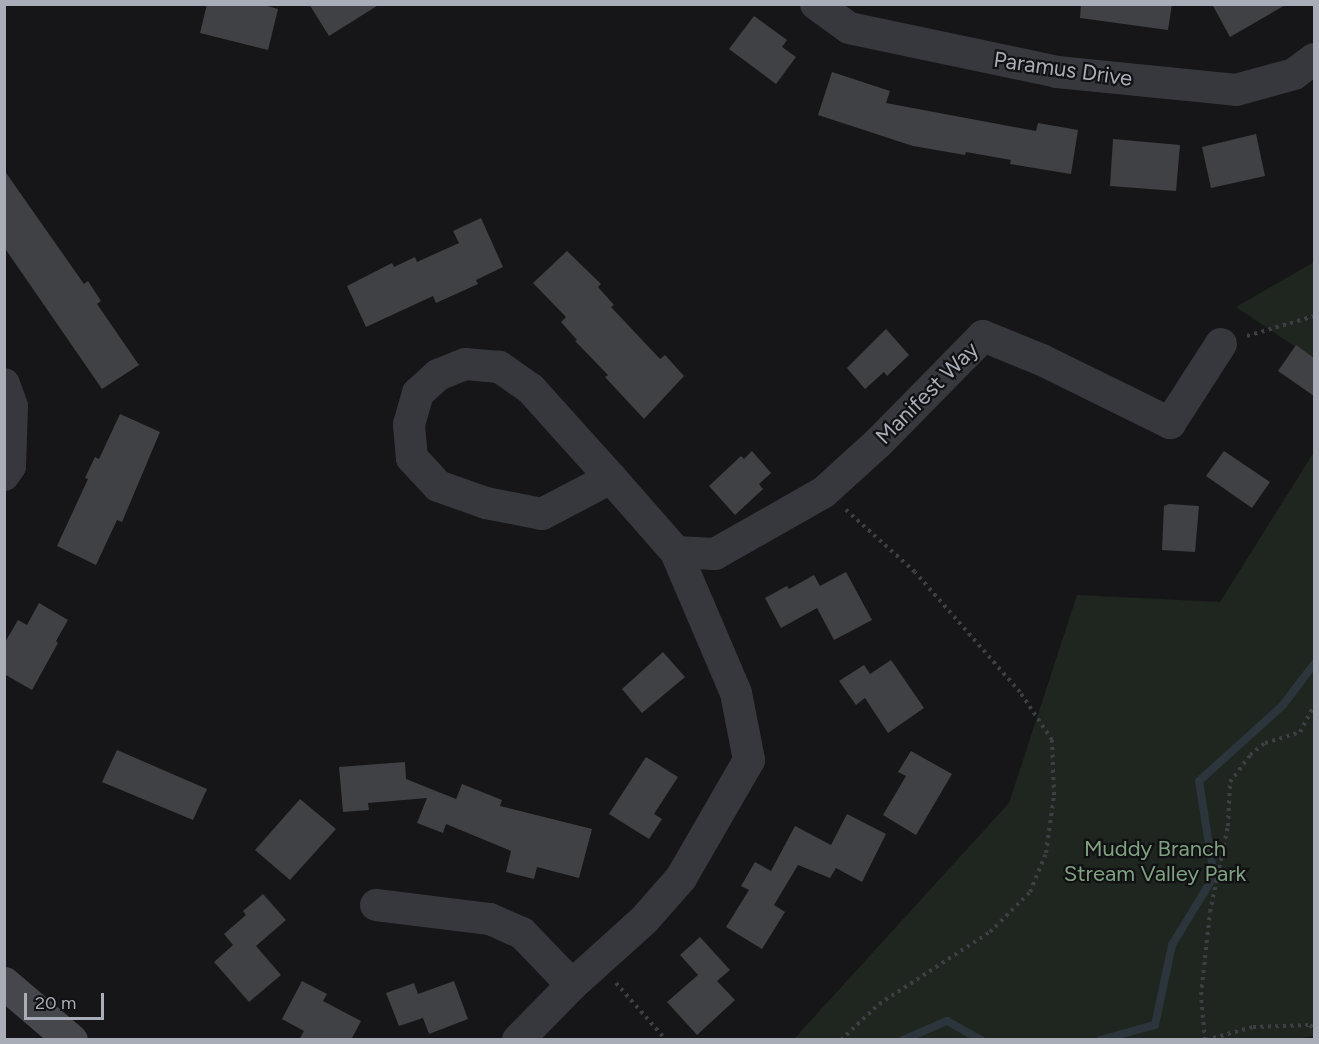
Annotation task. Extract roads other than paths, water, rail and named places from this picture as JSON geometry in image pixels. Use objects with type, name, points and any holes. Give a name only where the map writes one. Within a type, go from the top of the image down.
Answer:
[{"type":"main road","points":[[4,983],[72,1040]]},
{"type":"street","name":"Paramus Drive","points":[[816,4],[849,27],[953,52],[1080,74],[1236,90],[1294,74],[1314,59]]},
{"type":"street","name":"Manifest Way","points":[[676,552],[715,554],[824,492],[878,443],[983,336],[1042,360],[1170,423],[1221,344]]},
{"type":"street","points":[[518,1040],[572,985],[645,919],[681,878],[749,760],[736,693],[676,552],[611,478],[531,389],[499,368],[465,364],[438,375],[418,393],[409,425],[412,458],[438,486],[486,503],[542,514],[611,478]]},
{"type":"street","points":[[4,384],[12,406],[10,466],[4,475]]},
{"type":"street","points":[[376,904],[490,919],[522,933],[572,985]]},
{"type":"waterway","points":[[1100,1040],[1155,1025],[1172,945],[1214,876],[1199,781],[1283,705],[1314,664]]},
{"type":"waterway","points":[[903,1040],[947,1021],[981,1040]]},
{"type":"park label","name":"Muddy Branch Stream Valley Park","points":[[1155,860]]}]
